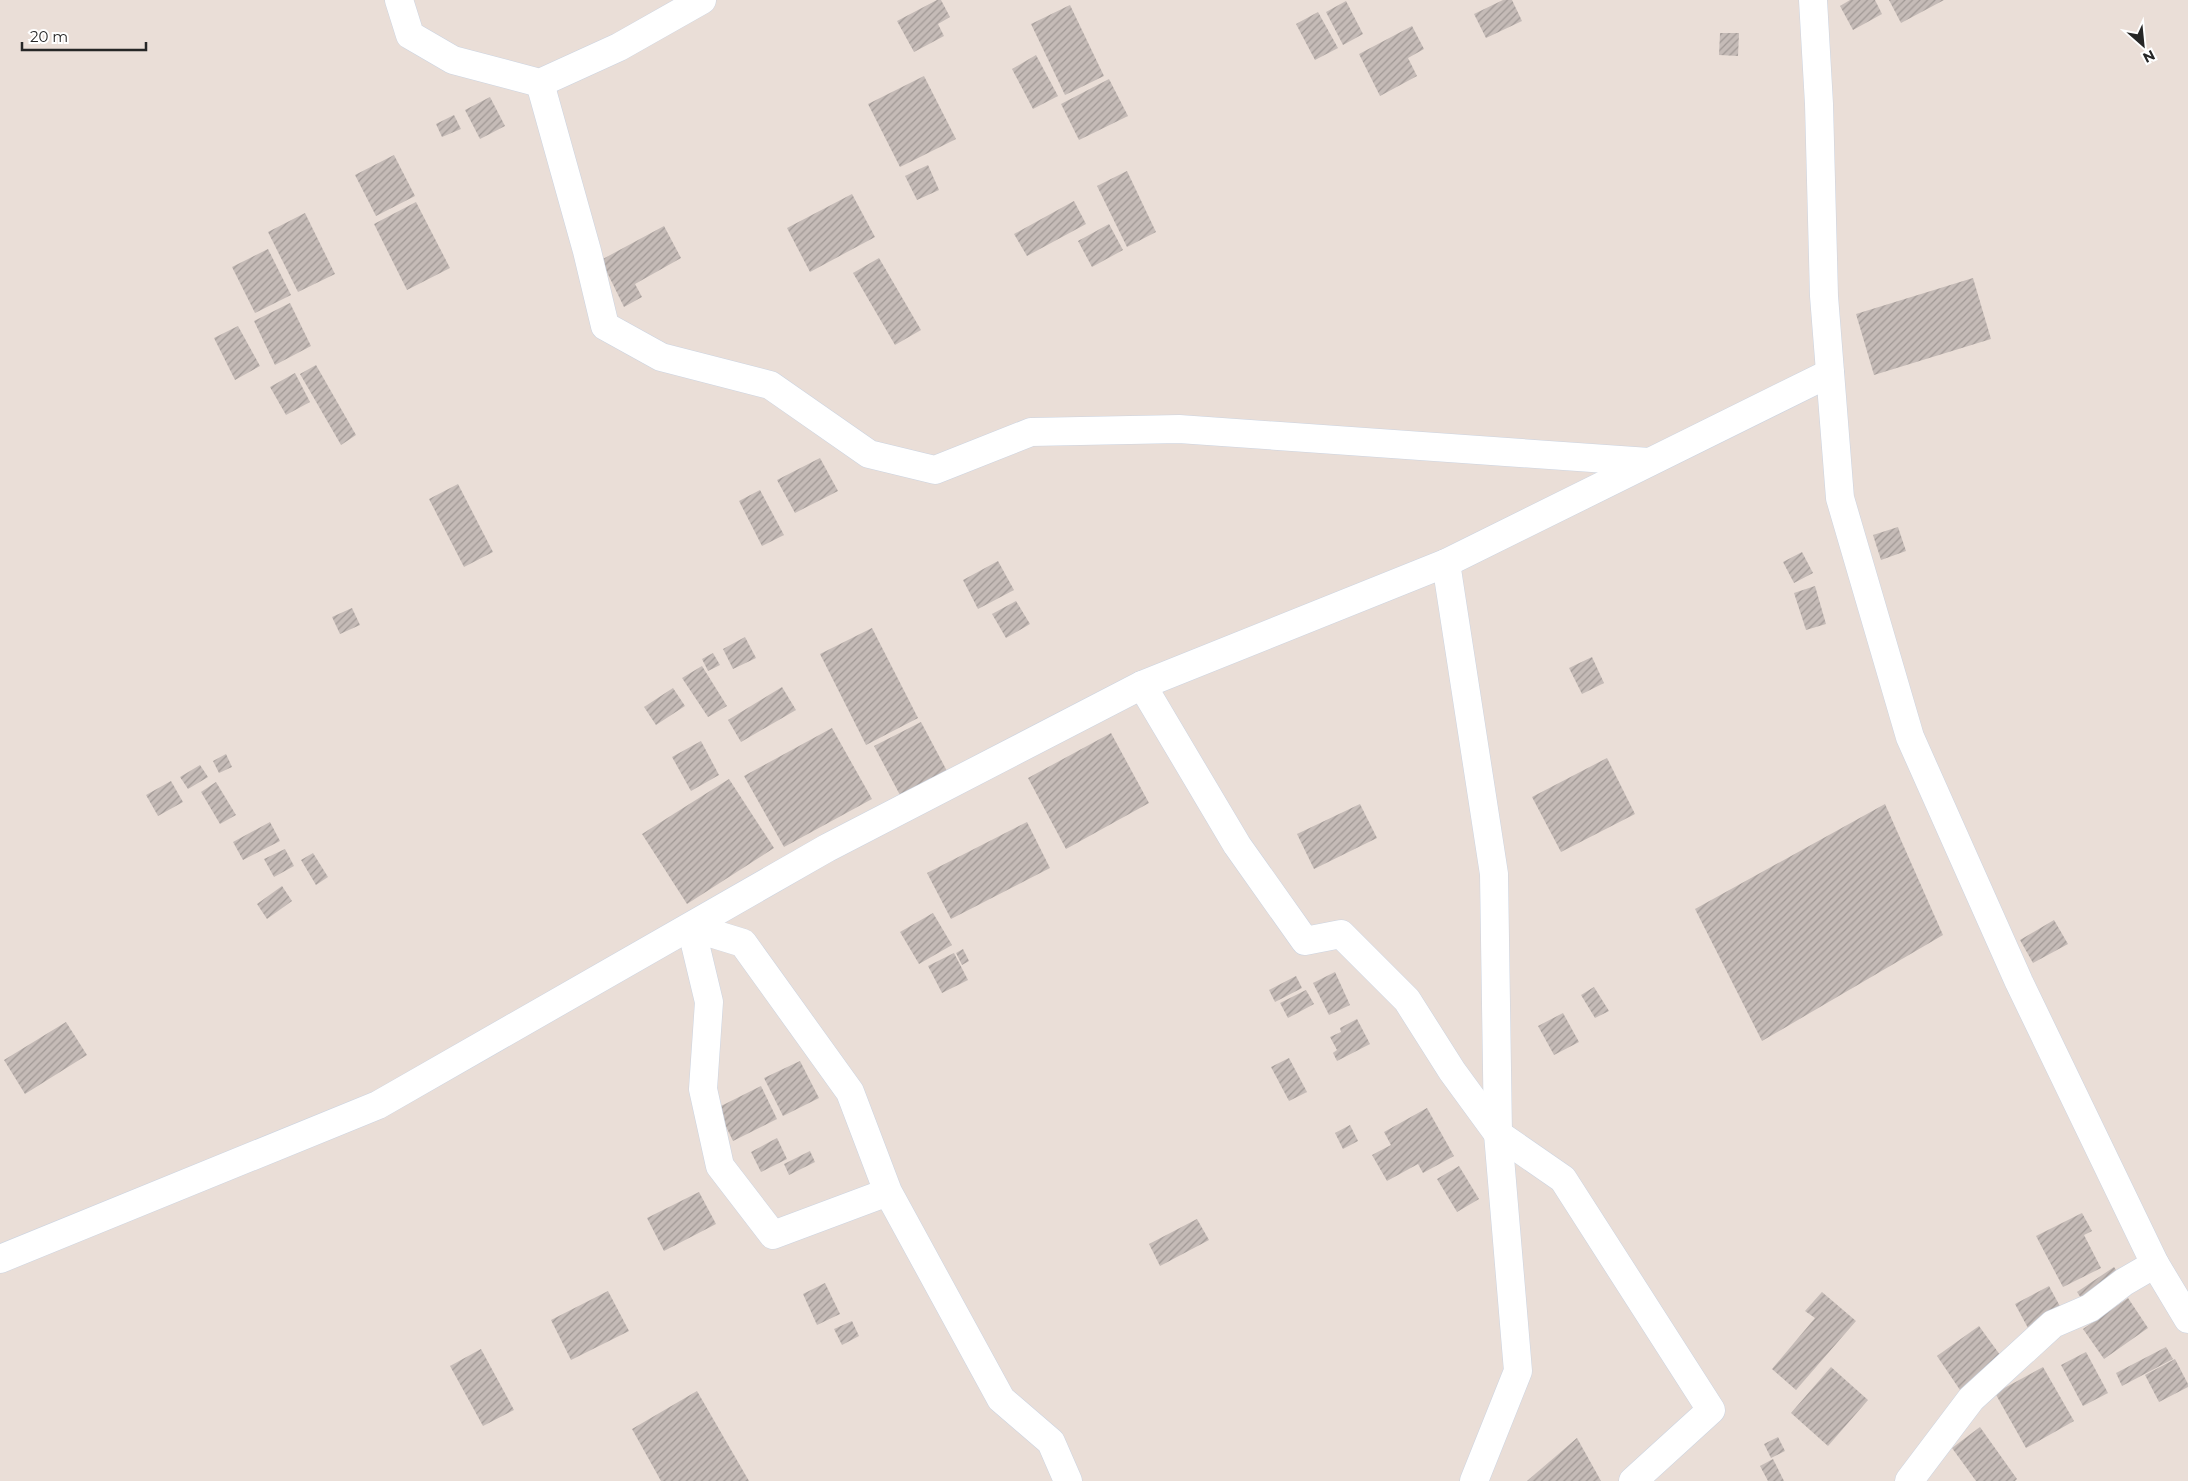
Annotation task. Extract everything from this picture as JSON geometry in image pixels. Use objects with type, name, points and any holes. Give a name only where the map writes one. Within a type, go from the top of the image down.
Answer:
[{"type":"street","points":[[398,0],[410,36],[453,60],[540,83],[619,47],[702,0]]},
{"type":"street","points":[[1814,0],[1824,296],[1840,498],[1910,737],[2019,982],[2156,1264],[2188,1318]]},
{"type":"street","points":[[540,83],[587,250],[605,326],[661,357],[770,384],[869,454],[935,470],[1031,432],[1179,429],[1649,462]]},
{"type":"street","points":[[0,1259],[378,1106],[826,848],[1142,685],[1446,563],[1830,373]]},
{"type":"street","points":[[1446,563],[1494,874],[1498,1134],[1518,1371],[1474,1481]]},
{"type":"street","points":[[1142,685],[1236,845],[1305,941],[1341,934],[1407,1000],[1452,1071],[1498,1134],[1563,1179],[1711,1410],[1633,1481]]},
{"type":"street","points":[[691,927],[743,943],[850,1092],[888,1192],[1001,1399],[1051,1442],[1068,1481]]},
{"type":"street","points":[[691,927],[709,1002],[703,1089],[720,1166],[773,1235],[888,1192]]},
{"type":"street","points":[[1909,1481],[1971,1399],[2053,1324],[2090,1308],[2124,1282],[2156,1264]]},
{"type":"building","points":[[937,0],[941,0],[950,17],[938,24],[944,36],[914,52],[897,21]]},
{"type":"building","points":[[1503,0],[1512,0],[1522,21],[1486,38],[1474,14]]},
{"type":"building","points":[[1850,0],[1875,0],[1882,14],[1853,30],[1840,6]]},
{"type":"building","points":[[1889,0],[1944,0],[1901,23]]},
{"type":"building","points":[[1346,1],[1363,34],[1343,45],[1326,12]]},
{"type":"building","points":[[1070,5],[1104,76],[1065,95],[1031,24]]},
{"type":"building","points":[[1318,12],[1338,48],[1315,60],[1296,24]]},
{"type":"building","points":[[1412,26],[1424,49],[1408,58],[1417,76],[1380,96],[1359,54]]},
{"type":"building","points":[[1720,33],[1739,33],[1738,56],[1719,55]]},
{"type":"building","points":[[1036,55],[1058,96],[1033,109],[1012,69]]},
{"type":"building","points":[[924,76],[956,139],[900,167],[868,104]]},
{"type":"building","points":[[1109,79],[1128,116],[1079,140],[1061,104]]},
{"type":"building","points":[[490,97],[505,126],[480,139],[465,110]]},
{"type":"building","points":[[454,115],[461,129],[442,137],[436,124]]},
{"type":"building","points":[[394,155],[415,196],[376,216],[355,175]]},
{"type":"building","points":[[928,165],[939,190],[917,200],[905,176]]},
{"type":"building","points":[[1127,171],[1156,232],[1127,247],[1097,186]]},
{"type":"building","points":[[852,194],[875,237],[810,272],[787,228]]},
{"type":"building","points":[[1074,201],[1086,224],[1027,256],[1014,234]]},
{"type":"building","points":[[416,202],[450,268],[407,290],[374,224]]},
{"type":"building","points":[[305,213],[335,274],[298,292],[268,232]]},
{"type":"building","points":[[1109,224],[1123,250],[1092,267],[1078,241]]},
{"type":"building","points":[[664,226],[681,258],[635,284],[642,297],[624,307],[601,260]]},
{"type":"building","points":[[268,249],[291,295],[255,313],[232,267]]},
{"type":"building","points":[[879,258],[921,330],[895,345],[853,273]]},
{"type":"building","points":[[1973,278],[1991,339],[1874,375],[1856,314]]},
{"type":"building","points":[[290,303],[311,346],[275,365],[254,321]]},
{"type":"building","points":[[238,326],[260,366],[235,380],[214,338]]},
{"type":"building","points":[[316,365],[356,435],[341,445],[300,374]]},
{"type":"building","points":[[295,373],[310,402],[286,415],[270,387]]},
{"type":"building","points":[[820,458],[838,491],[795,513],[777,480]]},
{"type":"building","points":[[458,484],[493,552],[464,567],[429,499]]},
{"type":"building","points":[[760,490],[784,535],[762,546],[739,501]]},
{"type":"building","points":[[1898,527],[1906,551],[1881,560],[1873,535]]},
{"type":"building","points":[[1802,552],[1813,573],[1794,583],[1783,562]]},
{"type":"building","points":[[998,561],[1014,590],[978,609],[963,580]]},
{"type":"building","points":[[1815,586],[1826,624],[1806,630],[1794,593]]},
{"type":"building","points":[[1016,601],[1030,624],[1006,638],[992,614]]},
{"type":"building","points":[[352,608],[360,625],[340,634],[332,617]]},
{"type":"building","points":[[872,628],[918,718],[866,745],[820,654]]},
{"type":"building","points":[[745,637],[756,658],[733,669],[723,649]]},
{"type":"building","points":[[713,653],[720,665],[708,671],[702,659]]},
{"type":"building","points":[[1592,657],[1604,683],[1582,694],[1569,668]]},
{"type":"building","points":[[702,666],[727,706],[708,717],[682,678]]},
{"type":"building","points":[[782,687],[796,710],[741,742],[728,720]]},
{"type":"building","points":[[673,688],[685,706],[656,725],[644,707]]},
{"type":"building","points":[[921,722],[947,771],[900,795],[874,746]]},
{"type":"building","points":[[832,728],[872,799],[784,847],[744,776]]},
{"type":"building","points":[[1111,733],[1149,803],[1066,849],[1028,778]]},
{"type":"building","points":[[701,741],[719,775],[691,791],[672,757]]},
{"type":"building","points":[[226,754],[232,767],[219,773],[213,761]]},
{"type":"building","points":[[1607,758],[1635,814],[1561,852],[1532,797]]},
{"type":"building","points":[[200,765],[208,777],[188,789],[180,777]]},
{"type":"building","points":[[729,779],[774,848],[687,904],[642,834]]},
{"type":"building","points":[[171,781],[183,802],[158,816],[146,795]]},
{"type":"building","points":[[216,782],[236,815],[220,824],[201,792]]},
{"type":"building","points":[[1360,804],[1377,838],[1314,869],[1297,834]]},
{"type":"building","points":[[1885,804],[1943,935],[1762,1041],[1695,909]]},
{"type":"building","points":[[270,822],[280,841],[243,860],[233,842]]},
{"type":"building","points":[[1027,822],[1050,868],[951,919],[927,873]]},
{"type":"building","points":[[285,849],[294,866],[274,877],[264,859]]},
{"type":"building","points":[[313,853],[328,877],[316,885],[301,860]]},
{"type":"building","points":[[282,886],[292,901],[267,919],[257,904]]},
{"type":"building","points":[[933,913],[952,945],[919,964],[900,932]]},
{"type":"building","points":[[2054,920],[2068,944],[2033,963],[2020,940]]},
{"type":"building","points":[[963,949],[969,961],[962,965],[956,953]]},
{"type":"building","points":[[954,953],[968,980],[942,993],[928,966]]},
{"type":"building","points":[[1335,972],[1350,1005],[1329,1015],[1313,983]]},
{"type":"building","points":[[1296,976],[1302,988],[1275,1002],[1269,990]]},
{"type":"building","points":[[1594,987],[1609,1011],[1595,1018],[1581,995]]},
{"type":"building","points":[[1306,990],[1314,1004],[1288,1018],[1280,1003]]},
{"type":"building","points":[[1563,1013],[1579,1042],[1554,1055],[1538,1026]]},
{"type":"building","points":[[1357,1019],[1370,1044],[1337,1061],[1333,1053],[1337,1050],[1330,1037],[1341,1032],[1340,1028]]},
{"type":"building","points":[[66,1022],[87,1055],[25,1094],[4,1060]]},
{"type":"building","points":[[1289,1058],[1307,1092],[1289,1101],[1271,1067]]},
{"type":"building","points":[[800,1061],[819,1098],[783,1116],[764,1078]]},
{"type":"building","points":[[761,1086],[777,1119],[733,1141],[717,1108]]},
{"type":"building","points":[[1427,1108],[1454,1156],[1423,1173],[1418,1164],[1387,1181],[1372,1155],[1391,1145],[1384,1132]]},
{"type":"building","points":[[1350,1125],[1358,1141],[1343,1149],[1335,1133]]},
{"type":"building","points":[[777,1138],[787,1159],[761,1172],[751,1152]]},
{"type":"building","points":[[810,1151],[815,1162],[789,1175],[784,1164]]},
{"type":"building","points":[[1459,1166],[1479,1199],[1457,1212],[1437,1179]]},
{"type":"building","points":[[699,1192],[716,1224],[664,1251],[647,1218]]},
{"type":"building","points":[[2082,1213],[2092,1231],[2084,1235],[2101,1268],[2063,1287],[2036,1236]]},
{"type":"building","points":[[1197,1219],[1209,1240],[1160,1266],[1149,1244]]},
{"type":"building","points":[[2114,1267],[2122,1279],[2085,1304],[2077,1292]]},
{"type":"building","points":[[825,1283],[840,1314],[817,1325],[803,1294]]},
{"type":"building","points":[[2049,1286],[2062,1310],[2028,1328],[2015,1304]]},
{"type":"building","points":[[608,1291],[629,1331],[571,1360],[551,1320]]},
{"type":"building","points":[[1822,1292],[1856,1321],[1796,1390],[1772,1369],[1815,1318],[1805,1311]]},
{"type":"building","points":[[2128,1298],[2148,1328],[2104,1359],[2083,1329]]},
{"type":"building","points":[[852,1321],[859,1336],[842,1345],[834,1329]]},
{"type":"building","points":[[1979,1326],[2003,1359],[1960,1390],[1937,1356]]},
{"type":"building","points":[[2166,1347],[2173,1359],[2122,1386],[2116,1373]]},
{"type":"building","points":[[481,1349],[514,1410],[483,1426],[450,1366]]},
{"type":"building","points":[[2086,1352],[2108,1393],[2083,1406],[2061,1365]]},
{"type":"building","points":[[2175,1359],[2188,1387],[2159,1402],[2145,1375]]},
{"type":"building","points":[[1831,1367],[1868,1400],[1828,1446],[1791,1413]]},
{"type":"building","points":[[2043,1367],[2074,1421],[2026,1448],[1995,1393]]},
{"type":"building","points":[[697,1391],[749,1481],[661,1481],[632,1429]]},
{"type":"building","points":[[1980,1427],[2017,1479],[2015,1481],[1976,1481],[1952,1448]]},
{"type":"building","points":[[1778,1437],[1785,1451],[1771,1458],[1764,1444]]},
{"type":"building","points":[[1577,1438],[1601,1481],[1527,1481]]},
{"type":"building","points":[[1773,1459],[1784,1481],[1768,1481],[1760,1466]]}]
